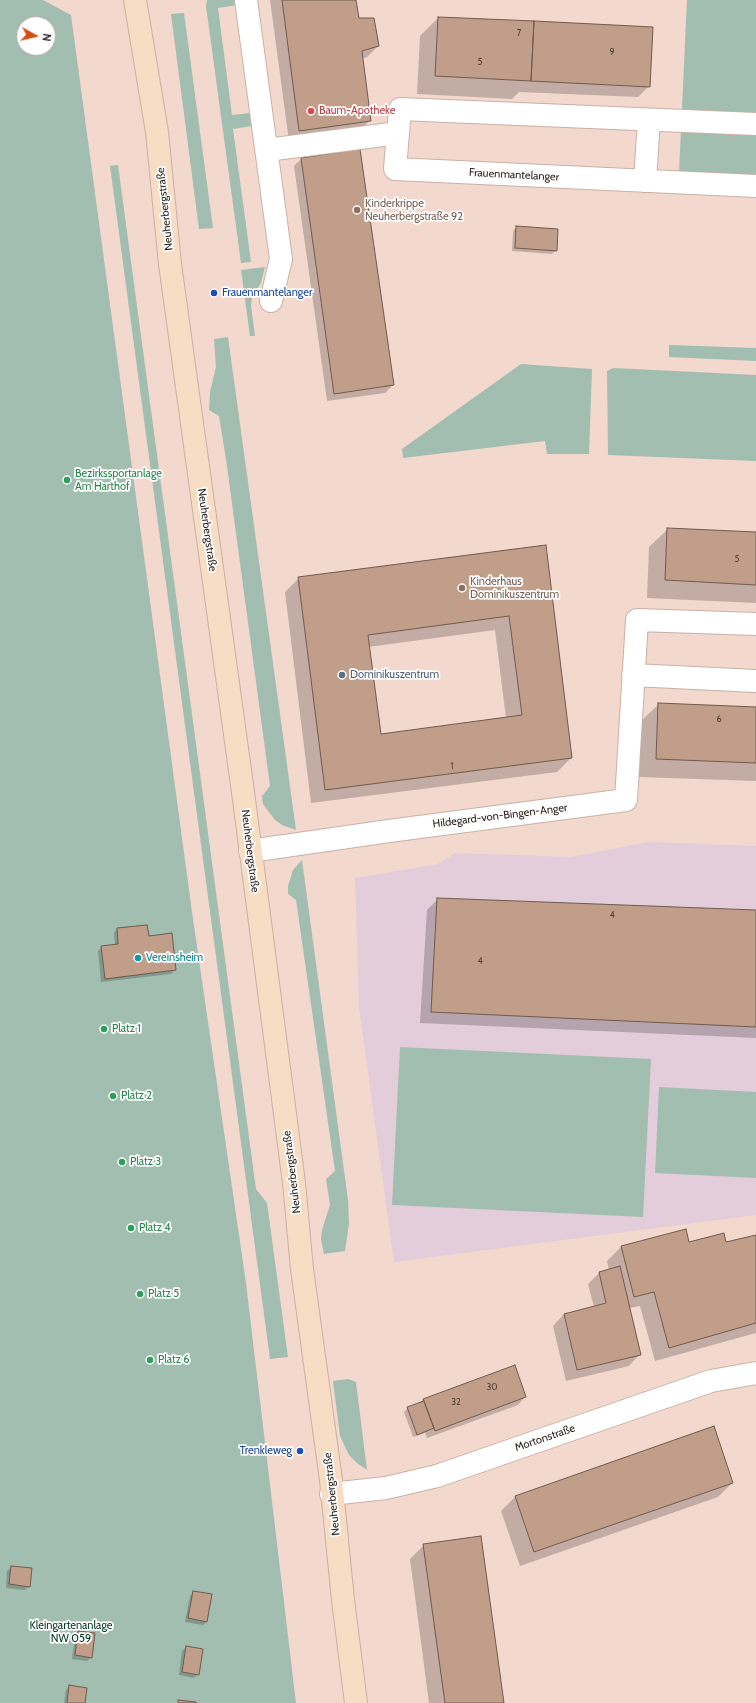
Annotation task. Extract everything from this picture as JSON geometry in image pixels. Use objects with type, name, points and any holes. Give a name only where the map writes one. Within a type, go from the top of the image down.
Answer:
[{"type":"main road","name":"Neuherbergstraße","points":[[135,0],[157,132],[171,272],[243,792],[294,1183],[302,1269],[331,1480],[331,1494],[356,1703]]},
{"type":"street","points":[[246,0],[281,259],[271,301]]},
{"type":"street","name":"Frauenmantelanger","points":[[756,124],[400,109],[395,169],[756,186]]},
{"type":"street","points":[[645,181],[649,120]]},
{"type":"street","points":[[267,150],[398,133]]},
{"type":"street","name":"Hildegard-von-Bingen-Anger","points":[[250,851],[626,800],[637,620],[756,624]]},
{"type":"street","points":[[633,675],[756,681]]},
{"type":"street","name":"Mortonstraße","points":[[331,1494],[386,1488],[436,1476],[711,1380],[756,1373]]},
{"type":"shaded area","points":[[648,842],[756,846],[756,1215],[394,1262],[359,1007],[355,878],[438,864],[455,853],[571,857]]},
{"type":"green space","name":"Bezirkssportanlage Am Harthof","points":[[0,0],[43,0],[71,15],[192,912],[246,1283],[296,1703],[0,1703]]},
{"type":"green space","points":[[207,0],[236,0],[237,5],[218,8],[232,115],[250,113],[252,126],[233,129],[251,262],[241,263],[206,6]]},
{"type":"green space","points":[[687,0],[756,0],[756,177],[679,173]]},
{"type":"green space","points":[[184,13],[213,228],[199,229],[171,14]]},
{"type":"green space","points":[[118,165],[256,1189],[267,1203],[288,1357],[270,1359],[110,166]]},
{"type":"green space","points":[[265,267],[261,283],[252,297],[251,306],[255,336],[250,336],[241,270]]},
{"type":"green space","points":[[228,337],[296,830],[282,825],[275,820],[263,804],[262,796],[270,786],[226,459],[219,416],[209,410],[210,392],[216,367],[214,339]]},
{"type":"green space","points":[[669,345],[756,348],[756,361],[669,357]]},
{"type":"green space","points":[[521,364],[592,369],[589,454],[547,454],[545,441],[403,458],[402,449]]},
{"type":"green space","points":[[613,368],[756,375],[756,461],[608,455],[607,371]]},
{"type":"green space","points":[[302,860],[348,1200],[349,1223],[345,1251],[324,1254],[321,1239],[322,1230],[330,1205],[326,1179],[335,1171],[296,900],[288,894],[288,886],[293,870]]},
{"type":"green space","points":[[400,1047],[651,1059],[643,1217],[392,1205]]},
{"type":"green space","points":[[659,1087],[756,1092],[756,1178],[655,1173]]},
{"type":"green space","points":[[348,1379],[356,1382],[367,1470],[349,1455],[340,1436],[333,1381]]},
{"type":"building","points":[[282,0],[356,0],[359,18],[374,18],[379,46],[362,51],[371,121],[299,131]]},
{"type":"building","points":[[438,17],[534,21],[531,81],[435,76]]},
{"type":"building","points":[[534,21],[653,27],[650,87],[531,81]]},
{"type":"building","points":[[360,149],[394,385],[334,394],[301,158]]},
{"type":"building","points":[[516,226],[558,229],[557,251],[515,248]]},
{"type":"building","points":[[667,528],[756,532],[756,585],[665,580]]},
{"type":"building","name":"Dominikuszentrum","points":[[546,545],[572,758],[325,790],[298,577]],"holes":[[[509,616],[522,715],[381,734],[368,635]]]},
{"type":"building","points":[[658,703],[756,707],[756,763],[656,759]]},
{"type":"building","points":[[437,898],[756,910],[756,1027],[431,1012]]},
{"type":"building","name":"Vereinsheim","points":[[147,925],[149,936],[172,933],[176,970],[105,979],[101,946],[118,944],[117,928]]},
{"type":"building","points":[[686,1229],[689,1242],[724,1233],[726,1242],[756,1235],[756,1323],[669,1348],[654,1292],[634,1297],[621,1246]]},
{"type":"building","points":[[620,1266],[641,1355],[577,1370],[564,1314],[606,1303],[599,1272]]},
{"type":"building","points":[[515,1365],[526,1397],[435,1431],[423,1399]]},
{"type":"building","points":[[424,1401],[434,1428],[417,1435],[407,1407]]},
{"type":"building","points":[[714,1426],[733,1483],[534,1552],[515,1496]]},
{"type":"building","points":[[481,1536],[504,1703],[445,1703],[423,1544]]},
{"type":"building","points":[[11,1566],[32,1568],[30,1587],[9,1584]]},
{"type":"building","points":[[193,1591],[212,1594],[207,1622],[188,1618]]},
{"type":"building","points":[[78,1631],[95,1633],[92,1658],[75,1655]]},
{"type":"building","points":[[186,1646],[203,1649],[199,1675],[182,1672]]},
{"type":"building","points":[[69,1685],[87,1688],[85,1703],[67,1703]]},
{"type":"building","points":[[178,1700],[196,1702],[196,1703],[178,1703]]},
{"type":"place","name":"Baum-Apotheke","points":[[311,111]]},
{"type":"place","name":"Kinderkrippe Neuherbergstraße 92","points":[[357,210]]},
{"type":"place","name":"Frauenmantelanger","points":[[214,293]]},
{"type":"place","name":"Bezirkssportanlage Am Harthof","points":[[67,480]]},
{"type":"place","name":"Kinderhaus Dominikuszentrum","points":[[462,588]]},
{"type":"place","name":"Dominikuszentrum","points":[[342,675]]},
{"type":"place","name":"Vereinsheim","points":[[138,958]]},
{"type":"place","name":"Platz 1","points":[[104,1029]]},
{"type":"place","name":"Platz 2","points":[[113,1096]]},
{"type":"place","name":"Platz 3","points":[[122,1162]]},
{"type":"place","name":"Platz 4","points":[[131,1228]]},
{"type":"place","name":"Platz 5","points":[[140,1294]]},
{"type":"place","name":"Platz 6","points":[[150,1360]]},
{"type":"place","name":"Trenkleweg","points":[[300,1451]]},
{"type":"park label","name":"Kleingartenanlage NW 059","points":[[71,1632]]}]
